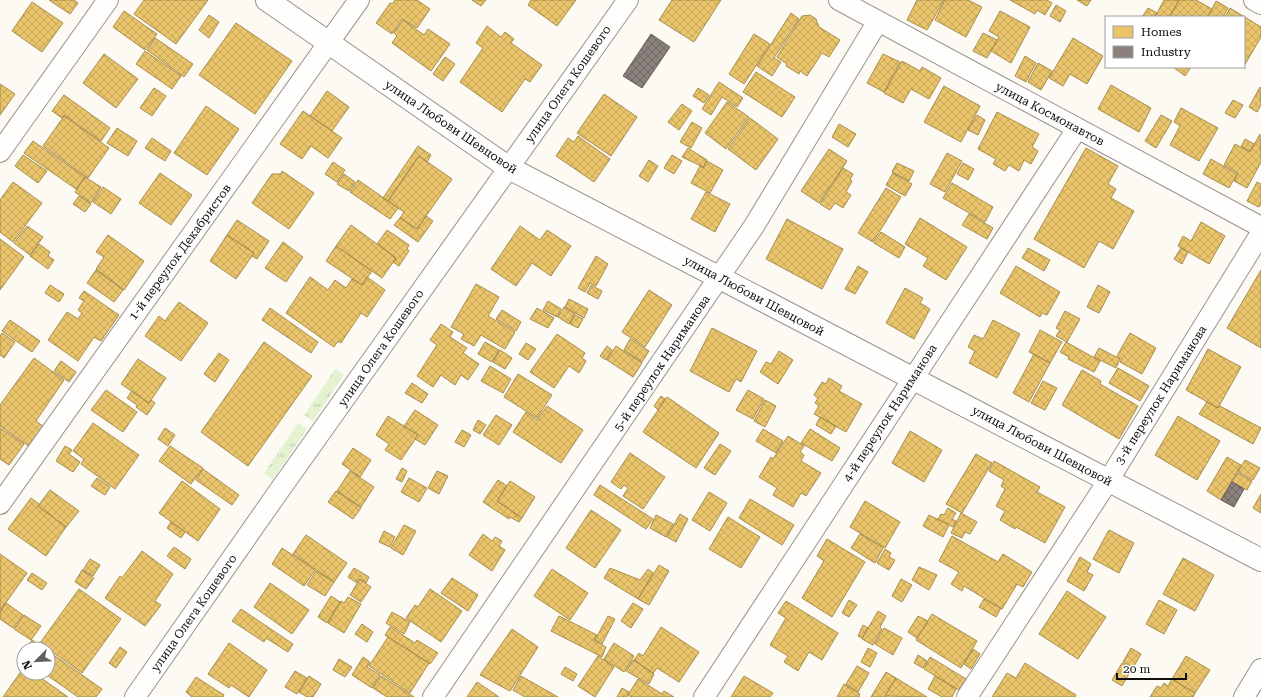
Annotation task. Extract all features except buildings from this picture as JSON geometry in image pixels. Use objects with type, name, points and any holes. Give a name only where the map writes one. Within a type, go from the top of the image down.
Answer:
[{"type":"street","points":[[0,152],[108,0]]},
{"type":"street","name":"улица Любови Шевцовой","points":[[267,0],[509,168],[1261,560]]},
{"type":"street","name":"1-й переулок Декабристов","points":[[0,504],[359,0]]},
{"type":"street","name":"улица Олега Кошевого","points":[[135,697],[274,498],[628,0]]},
{"type":"street","name":"улица Космонавтов","points":[[839,0],[1261,227]]},
{"type":"street","points":[[1254,0],[1261,4]]},
{"type":"street","name":"5-й переулок Нариманова","points":[[433,697],[720,278],[758,219],[878,21]]},
{"type":"street","name":"4-й переулок Нариманова","points":[[704,697],[1077,129]]},
{"type":"street","name":"3-й переулок Нариманова","points":[[967,697],[1108,481],[1261,233]]},
{"type":"street","points":[[1244,697],[1261,669]]},
{"type":"green space","points":[[335,369],[344,375],[313,421],[304,415]]},
{"type":"green space","points":[[298,423],[307,429],[273,479],[264,473]]}]
